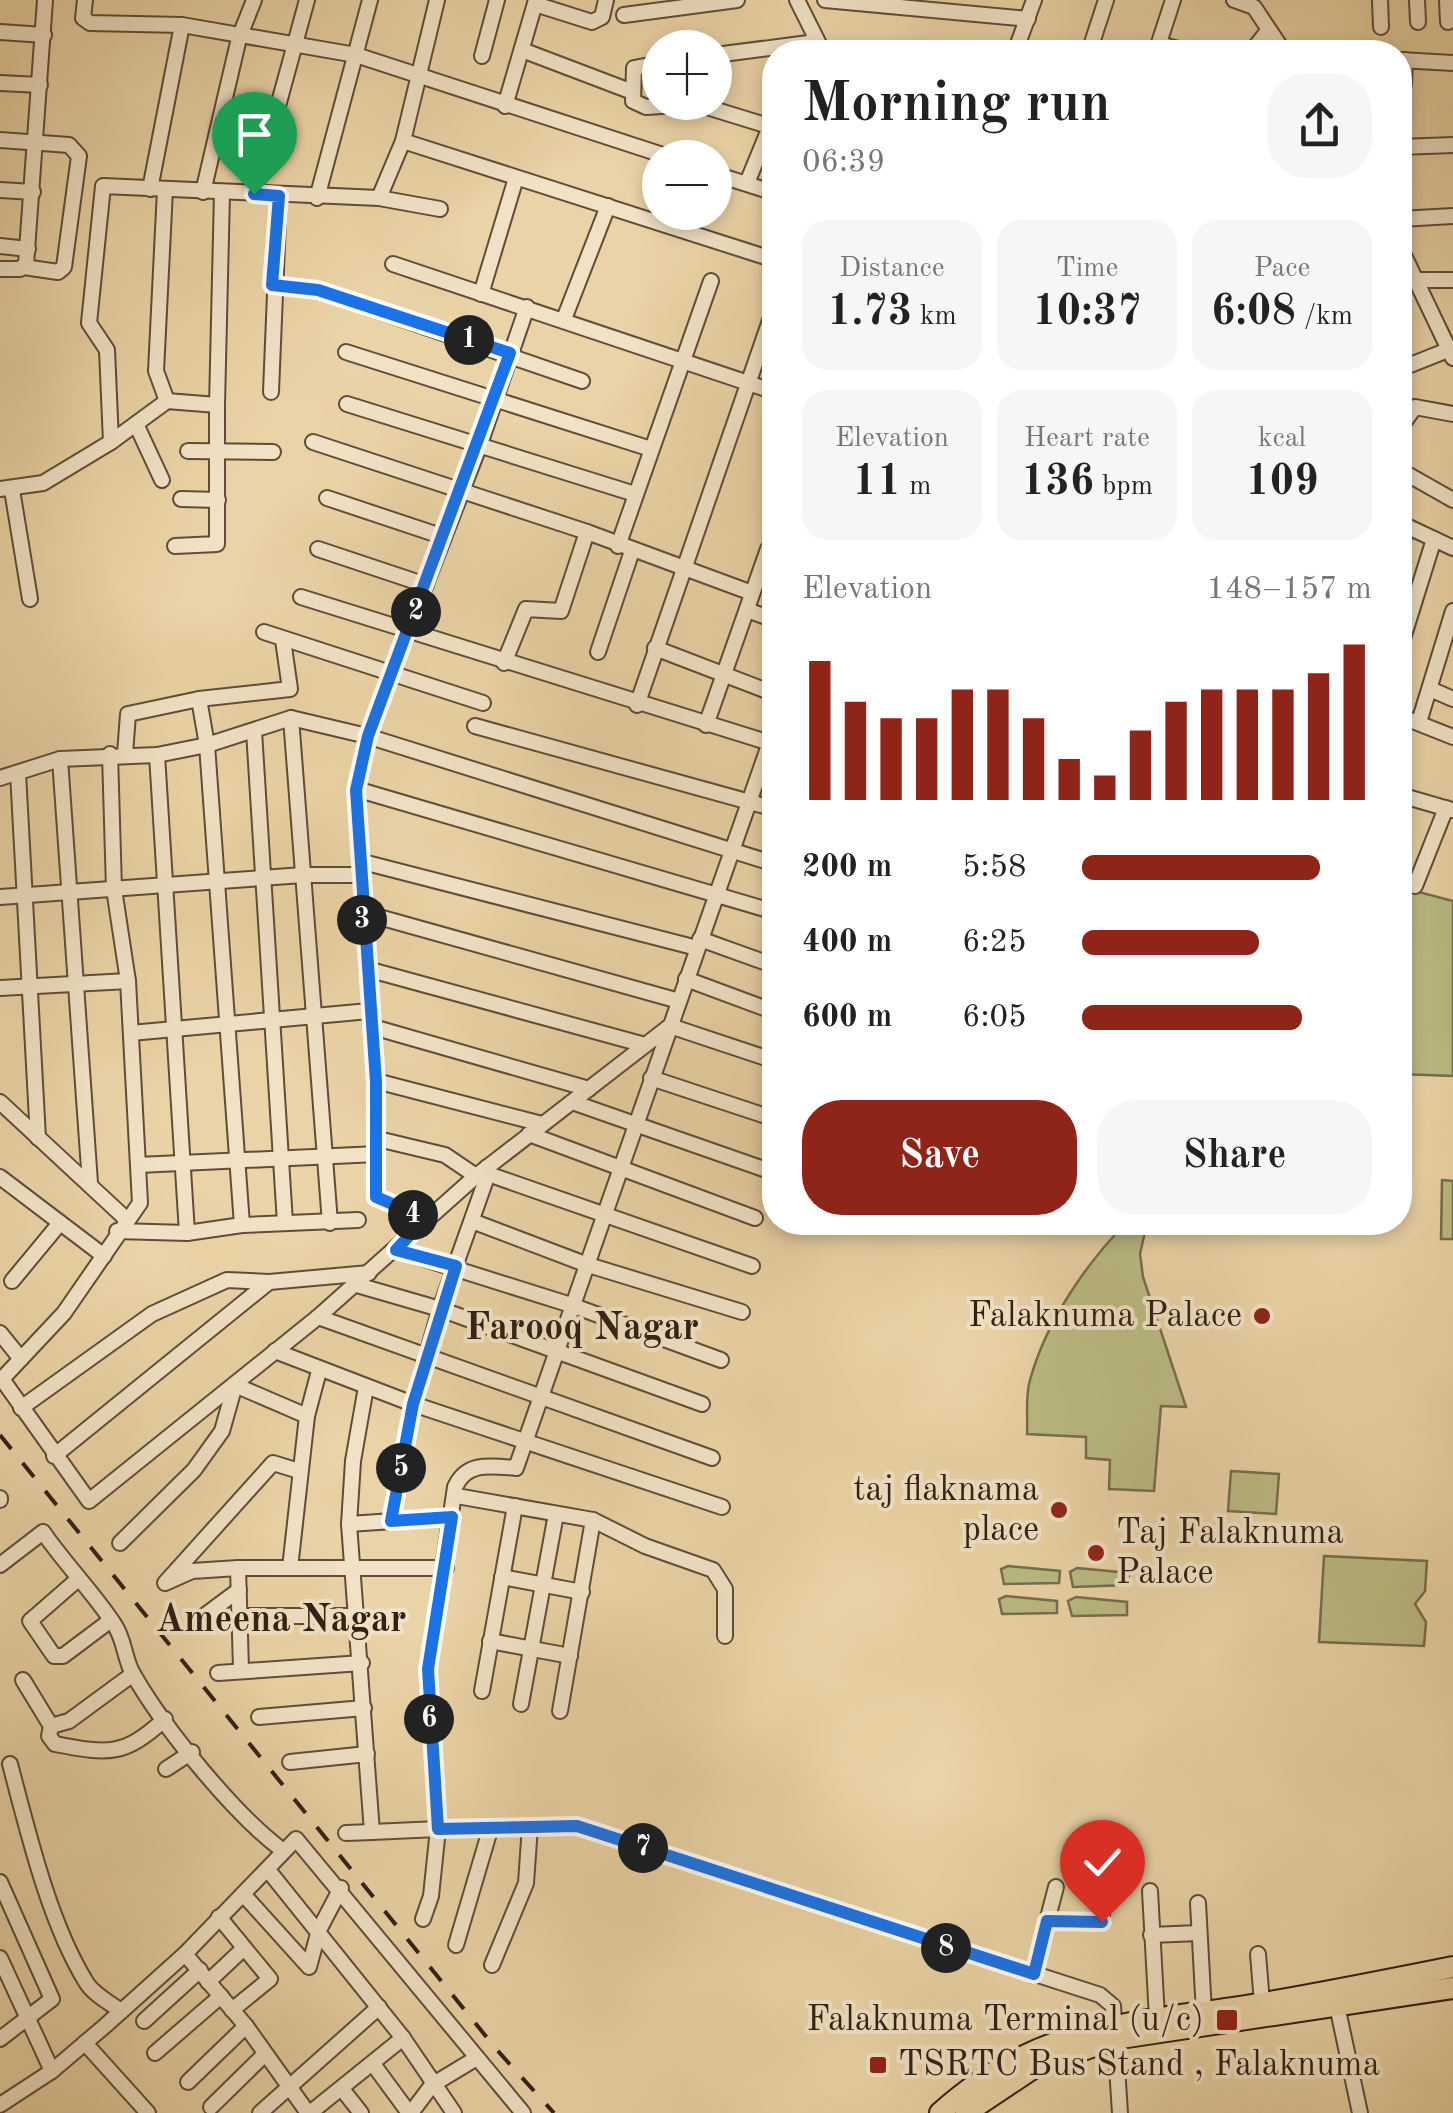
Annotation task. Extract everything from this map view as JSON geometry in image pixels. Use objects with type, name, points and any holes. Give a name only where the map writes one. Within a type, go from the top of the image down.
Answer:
[{"type":"highway","points":[[1114,2031],[1212,2027],[1453,1967]]},
{"type":"highway","points":[[940,2113],[1006,2075],[1035,2067],[1114,2031],[1157,2018],[1262,2003],[1453,1988]]},
{"type":"highway","points":[[966,2113],[1006,2075]]},
{"type":"street","points":[[24,267],[33,192],[45,0]]},
{"type":"street","points":[[84,0],[83,18],[90,23],[182,26],[356,55],[642,149]]},
{"type":"street","points":[[203,192],[239,38],[254,0]]},
{"type":"street","points":[[254,194],[308,0]]},
{"type":"street","points":[[318,198],[370,0]]},
{"type":"street","points":[[378,198],[403,141],[437,0]]},
{"type":"street","points":[[482,56],[497,0]]},
{"type":"street","points":[[505,106],[535,2],[592,22],[602,16],[606,0]]},
{"type":"street","points":[[624,15],[736,0]]},
{"type":"street","points":[[797,0],[817,40]]},
{"type":"street","points":[[824,0],[1028,20]]},
{"type":"street","points":[[1020,40],[1034,0]]},
{"type":"street","points":[[1093,40],[1106,0]]},
{"type":"street","points":[[1160,40],[1173,0]]},
{"type":"street","points":[[1234,0],[1256,4],[1266,32],[1273,40]]},
{"type":"street","points":[[1380,0],[1381,27]]},
{"type":"street","points":[[1417,0],[1418,22]]},
{"type":"street","points":[[1447,0],[1448,22]]},
{"type":"street","points":[[167,401],[156,371],[158,189],[182,26]]},
{"type":"street","points":[[0,32],[44,35]]},
{"type":"street","points":[[1260,40],[1266,32]]},
{"type":"street","points":[[522,50],[630,91],[642,106]]},
{"type":"street","points":[[732,55],[762,52]]},
{"type":"street","points":[[1412,61],[1453,63]]},
{"type":"street","points":[[630,91],[634,68],[642,66]]},
{"type":"street","points":[[0,83],[40,85]]},
{"type":"street","points":[[732,115],[762,124]]},
{"type":"street","points":[[0,140],[73,146],[79,156],[64,267],[58,272],[24,267],[0,270]]},
{"type":"street","points":[[403,141],[762,256]]},
{"type":"street","points":[[1412,147],[1453,145]]},
{"type":"street","points":[[747,184],[762,150]]},
{"type":"street","points":[[481,294],[516,178]]},
{"type":"street","points":[[732,179],[762,189]]},
{"type":"street","points":[[111,442],[106,350],[89,323],[104,186],[378,198],[440,209]]},
{"type":"street","points":[[0,190],[33,192]]},
{"type":"street","points":[[175,546],[216,544],[222,193]]},
{"type":"street","points":[[271,392],[272,285],[279,196]]},
{"type":"street","points":[[564,319],[608,206]]},
{"type":"street","points":[[1412,218],[1453,216]]},
{"type":"street","points":[[0,246],[28,248]]},
{"type":"street","points":[[393,264],[762,388]]},
{"type":"street","points":[[1412,269],[1452,351],[1412,365]]},
{"type":"street","points":[[1418,280],[1453,280]]},
{"type":"street","points":[[598,652],[635,494],[712,281]]},
{"type":"street","points":[[272,285],[318,290],[582,380]]},
{"type":"street","points":[[421,1223],[404,1209],[376,1197],[376,1082],[361,912],[363,869],[356,790],[368,736],[479,447],[527,307]]},
{"type":"street","points":[[637,704],[762,340]]},
{"type":"street","points":[[346,352],[652,449]]},
{"type":"street","points":[[30,600],[6,490],[42,483],[111,442],[167,401],[217,405]]},
{"type":"street","points":[[347,404],[635,494]]},
{"type":"street","points":[[1412,411],[1415,407],[1453,414]]},
{"type":"street","points":[[136,424],[162,480]]},
{"type":"street","points":[[313,442],[461,494],[586,532],[752,593]]},
{"type":"street","points":[[188,451],[273,452]]},
{"type":"street","points":[[1412,477],[1453,500]]},
{"type":"street","points":[[326,498],[444,537]]},
{"type":"street","points":[[181,499],[218,500]]},
{"type":"street","points":[[1412,528],[1453,548]]},
{"type":"street","points":[[504,663],[526,609],[561,611],[586,532]]},
{"type":"street","points":[[1412,609],[1434,538]]},
{"type":"street","points":[[318,549],[426,584]]},
{"type":"street","points":[[706,725],[762,566]]},
{"type":"street","points":[[302,597],[706,725],[762,749]]},
{"type":"street","points":[[747,610],[762,615]]},
{"type":"street","points":[[1419,722],[1449,643],[1453,612]]},
{"type":"street","points":[[264,632],[483,703]]},
{"type":"street","points":[[283,640],[290,689],[199,699],[128,714],[118,754],[114,888],[128,981],[140,1202],[64,1312],[2,1379],[88,1501],[318,1317],[396,1250],[421,1223],[529,1134],[670,1026]]},
{"type":"street","points":[[655,648],[762,689]]},
{"type":"street","points":[[1430,689],[1453,698]]},
{"type":"street","points":[[199,699],[206,746],[242,1224]]},
{"type":"street","points":[[291,718],[330,1223]]},
{"type":"street","points":[[0,778],[60,759],[157,754],[206,746],[291,718],[368,736],[762,859]]},
{"type":"street","points":[[1412,720],[1453,736]]},
{"type":"street","points":[[475,726],[762,804]]},
{"type":"street","points":[[254,731],[285,1223]]},
{"type":"street","points":[[157,754],[186,1233]]},
{"type":"street","points":[[60,759],[79,985],[90,1183]]},
{"type":"street","points":[[423,1919],[431,1896],[438,1829],[428,1669],[457,1496],[455,1487],[468,1470],[482,1466],[516,1468],[762,771]]},
{"type":"street","points":[[18,772],[38,1138]]},
{"type":"street","points":[[356,790],[762,908]]},
{"type":"street","points":[[1412,799],[1450,810],[1415,886]]},
{"type":"street","points":[[0,896],[363,869],[699,944],[762,962]]},
{"type":"street","points":[[361,912],[678,1001]]},
{"type":"street","points":[[367,969],[645,1045]]},
{"type":"street","points":[[686,979],[762,1007]]},
{"type":"street","points":[[0,988],[128,981]]},
{"type":"street","points":[[131,1033],[369,1011]]},
{"type":"street","points":[[670,1026],[762,1057]]},
{"type":"street","points":[[372,1027],[589,1089]]},
{"type":"street","points":[[651,1078],[762,1116]]},
{"type":"street","points":[[376,1082],[542,1124]]},
{"type":"street","points":[[0,1102],[90,1183],[122,1225],[186,1233],[242,1224],[358,1220]]},
{"type":"street","points":[[572,1102],[762,1167]]},
{"type":"street","points":[[529,1134],[756,1218]]},
{"type":"street","points":[[138,1166],[326,1156],[378,1146],[445,1155],[752,1266]]},
{"type":"street","points":[[391,1521],[413,1404],[484,1172]]},
{"type":"street","points":[[3,1184],[104,1256]]},
{"type":"street","points":[[472,1221],[586,1264],[742,1312]]},
{"type":"street","points":[[12,1282],[60,1223]]},
{"type":"street","points":[[396,1250],[456,1266],[721,1360]]},
{"type":"street","points":[[21,1408],[152,1314],[227,1280],[269,1282],[370,1273]]},
{"type":"street","points":[[54,1456],[269,1282]]},
{"type":"street","points":[[357,1284],[440,1309],[554,1354],[702,1404]]},
{"type":"street","points":[[318,1317],[712,1458]]},
{"type":"street","points":[[0,1333],[21,1359]]},
{"type":"street","points":[[274,1351],[413,1404],[722,1507]]},
{"type":"street","points":[[290,1568],[307,1416],[320,1371]]},
{"type":"street","points":[[235,1384],[307,1416]]},
{"type":"street","points":[[120,1544],[194,1470],[222,1432],[235,1384]]},
{"type":"street","points":[[366,1386],[353,1461],[349,1524],[372,1832]]},
{"type":"street","points":[[300,1472],[273,1463],[164,1582],[192,1571],[238,1568],[446,1568]]},
{"type":"street","points":[[457,1496],[593,1520],[685,1563],[713,1570],[725,1589],[725,1636]]},
{"type":"street","points":[[482,1692],[514,1506]]},
{"type":"street","points":[[521,1704],[556,1514]]},
{"type":"street","points":[[349,1524],[452,1517]]},
{"type":"street","points":[[560,1711],[593,1520]]},
{"type":"street","points":[[0,1565],[43,1532],[76,1580],[112,1620],[127,1647],[133,1674],[165,1719],[231,1805],[282,1850]]},
{"type":"street","points":[[238,1568],[242,1669]]},
{"type":"street","points":[[502,1577],[582,1592]]},
{"type":"street","points":[[76,1580],[30,1621],[54,1656],[62,1656],[112,1620]]},
{"type":"street","points":[[204,1616],[239,1590]]},
{"type":"street","points":[[240,1616],[355,1616]]},
{"type":"street","points":[[490,1642],[570,1656]]},
{"type":"street","points":[[218,1673],[362,1663]]},
{"type":"street","points":[[50,1726],[69,1721],[133,1674]]},
{"type":"street","points":[[23,1680],[50,1726],[49,1736],[55,1744],[119,1749],[136,1744],[165,1719]]},
{"type":"street","points":[[259,1717],[364,1708]]},
{"type":"street","points":[[166,1769],[192,1752]]},
{"type":"street","points":[[290,1762],[367,1754]]},
{"type":"street","points":[[10,1764],[28,1833],[87,1986],[121,2012]]},
{"type":"street","points":[[492,1965],[526,1883],[530,1826]]},
{"type":"street","points":[[346,1833],[577,1826],[1100,1995],[1113,2006],[1120,2113]]},
{"type":"street","points":[[456,1945],[490,1830]]},
{"type":"street","points":[[0,2105],[52,2071],[121,2012],[185,1954],[268,1870],[282,1850],[300,1840],[475,2059],[523,2113]]},
{"type":"street","points":[[1047,1921],[1102,1922],[1102,1859]]},
{"type":"street","points":[[268,1870],[403,2038],[432,2086],[454,2113]]},
{"type":"street","points":[[0,1882],[52,1999],[0,2039]]},
{"type":"street","points":[[1034,1974],[1056,1887]]},
{"type":"street","points":[[243,1894],[307,1966],[313,1964],[319,1930],[341,1888]]},
{"type":"street","points":[[1150,1892],[1157,2018]]},
{"type":"street","points":[[1198,1903],[1204,2012]]},
{"type":"street","points":[[219,1917],[270,1980],[232,2010]]},
{"type":"street","points":[[1151,1935],[1199,1933]]},
{"type":"street","points":[[144,2021],[243,1950]]},
{"type":"street","points":[[185,1954],[246,2026],[309,2113],[403,2038]]},
{"type":"street","points":[[1258,1954],[1262,2003]]},
{"type":"street","points":[[0,1958],[4,1978],[52,2071]]},
{"type":"street","points":[[156,2053],[221,1996]]},
{"type":"street","points":[[1336,1997],[1360,2113]]},
{"type":"street","points":[[260,2113],[379,2007]]},
{"type":"street","points":[[188,2082],[246,2026]]},
{"type":"street","points":[[85,2043],[148,2113]]},
{"type":"street","points":[[211,2107],[265,2054]]},
{"type":"street","points":[[373,2064],[410,2113],[432,2086],[475,2059]]},
{"type":"street","points":[[342,2089],[362,2113]]},
{"type":"green space","points":[[1412,890],[1453,901],[1453,1076],[1412,1074]]},
{"type":"green space","points":[[1442,1180],[1453,1181],[1453,1239],[1441,1239]]},
{"type":"green space","points":[[1115,1235],[1144,1235],[1140,1254],[1143,1277],[1186,1407],[1161,1406],[1154,1491],[1109,1489],[1110,1460],[1086,1458],[1086,1437],[1027,1434],[1028,1386],[1037,1358],[1057,1316]]},
{"type":"green space","points":[[1231,1471],[1279,1474],[1276,1514],[1228,1511]]},
{"type":"green space","points":[[1324,1556],[1427,1561],[1425,1591],[1415,1604],[1426,1622],[1424,1646],[1319,1642]]},
{"type":"green space","points":[[1008,1566],[1060,1571],[1059,1583],[1004,1584],[1001,1569]]},
{"type":"green space","points":[[1077,1568],[1129,1573],[1128,1585],[1073,1587],[1070,1572]]},
{"type":"green space","points":[[1006,1596],[1057,1601],[1057,1613],[1002,1614],[999,1599]]},
{"type":"green space","points":[[1076,1597],[1127,1602],[1127,1615],[1072,1616],[1068,1601]]},
{"type":"railway","points":[[0,1435],[497,2050],[554,2113]]},
{"type":"place","name":"Falaknuma Palace","points":[[1262,1316]]},
{"type":"place","name":"taj flaknama place","points":[[1059,1510]]},
{"type":"place","name":"Taj Falaknuma Palace","points":[[1096,1553]]},
{"type":"place","name":"Falaknuma Terminal (u/c)","points":[[1227,2020]]},
{"type":"place","name":"TSRTC Bus Stand , Falaknuma","points":[[878,2065]]},
{"type":"district","name":"Farooq Nagar","points":[[582,1329]]},
{"type":"district","name":"Ameena Nagar","points":[[281,1621]]},
{"type":"route","points":[[254,194],[279,196],[272,285],[318,290],[510,353],[479,447],[368,736],[356,790],[363,862],[361,912],[376,1082],[376,1197],[404,1209],[421,1223],[396,1250],[456,1266],[413,1404],[391,1521],[452,1517],[428,1669],[438,1829],[577,1826],[888,1930],[1034,1974],[1047,1921],[1102,1922]]}]
